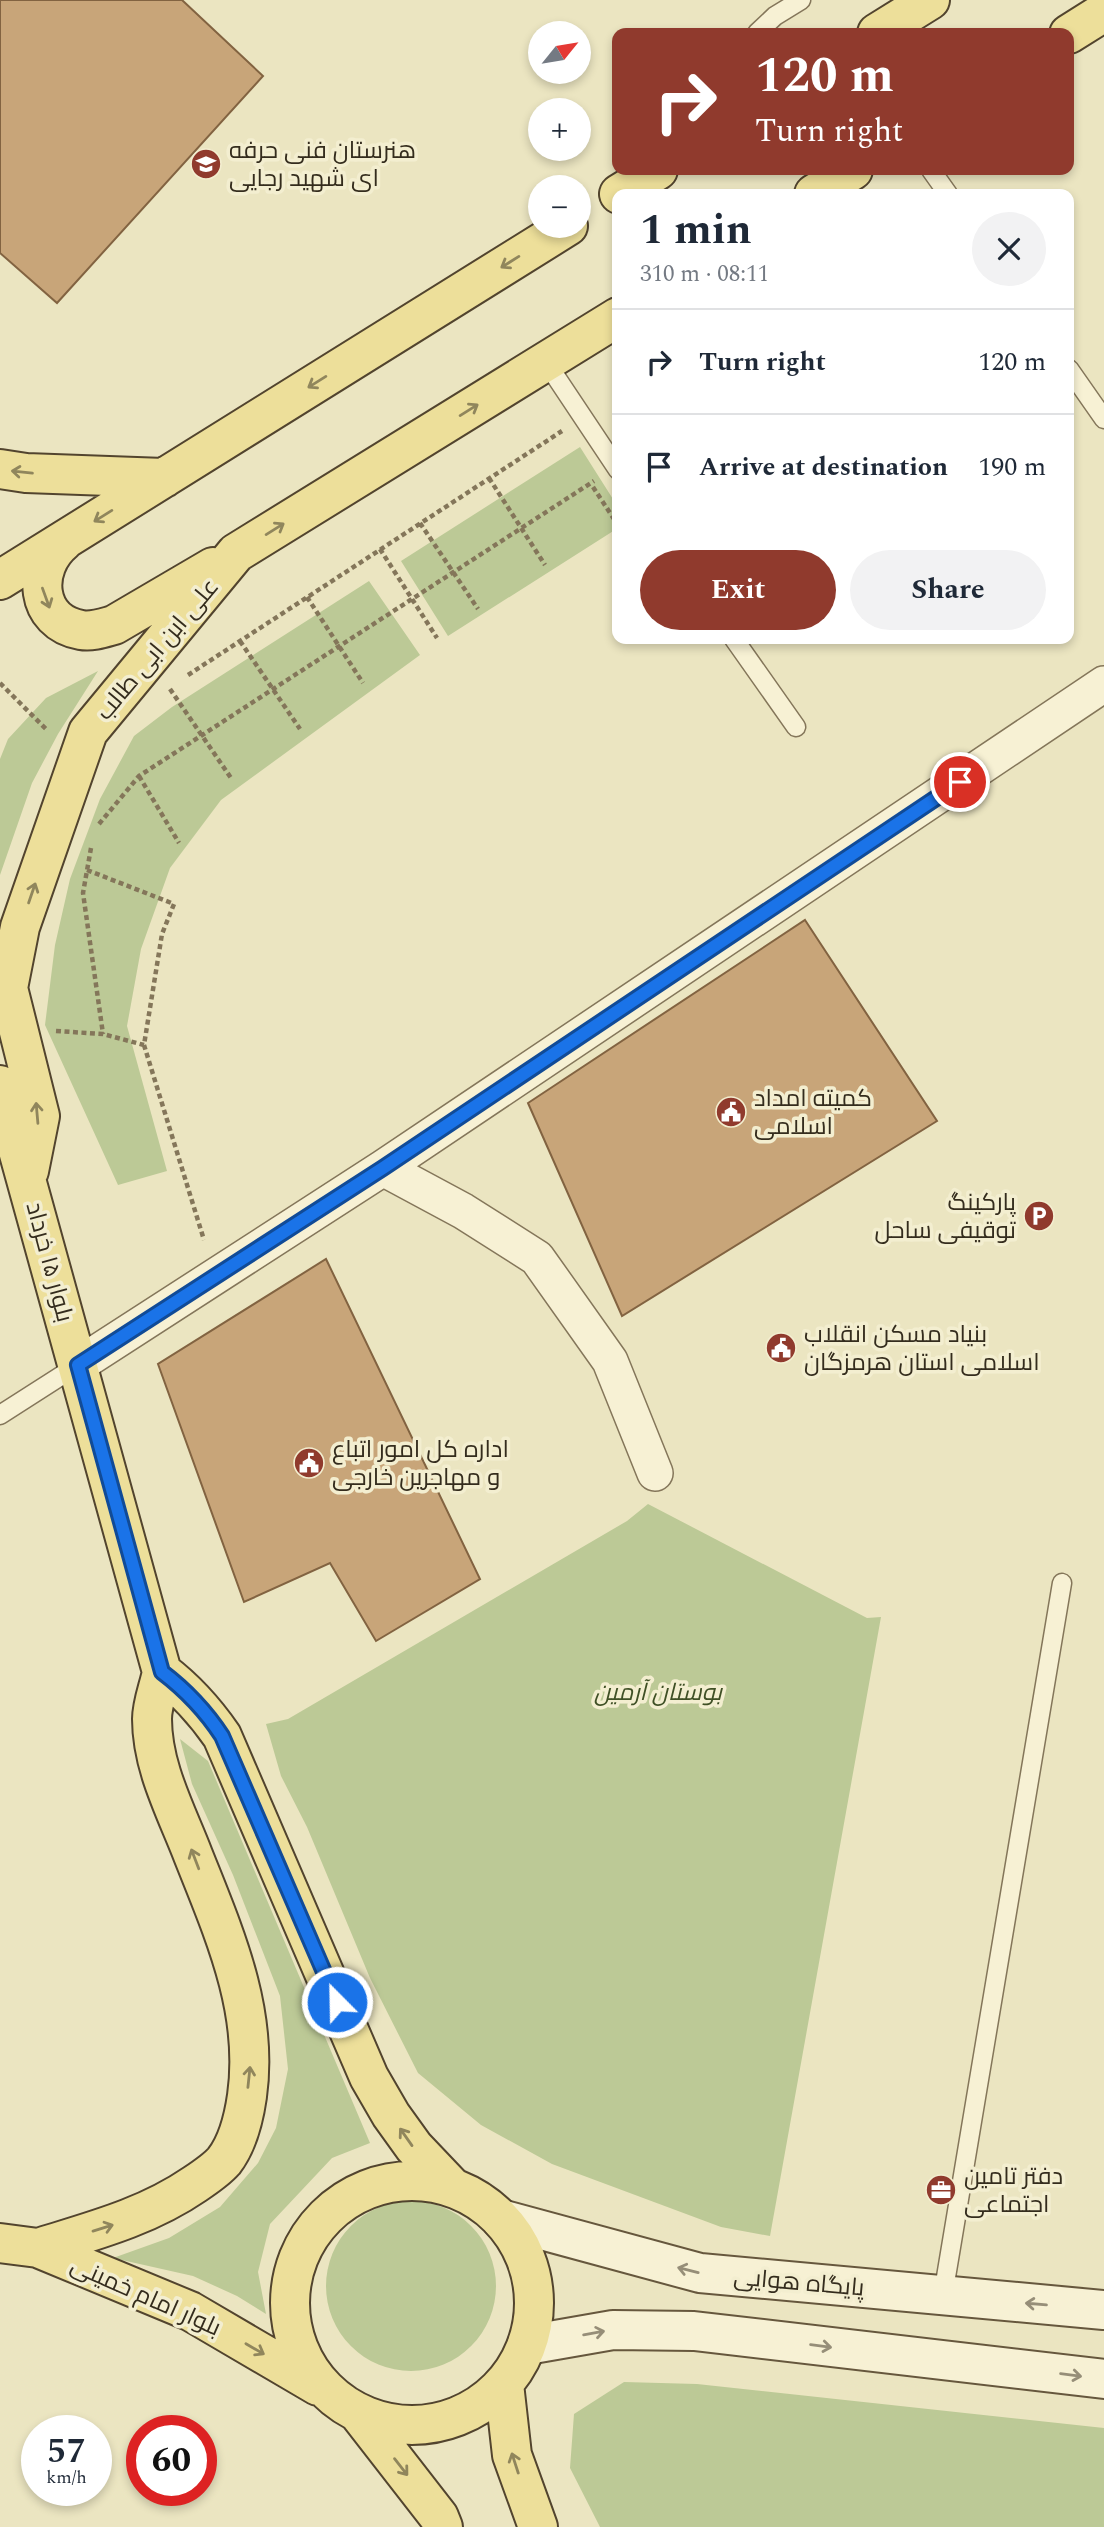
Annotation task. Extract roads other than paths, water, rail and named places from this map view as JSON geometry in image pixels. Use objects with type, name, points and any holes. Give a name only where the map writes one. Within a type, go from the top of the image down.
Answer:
[{"type":"main road","points":[[885,28],[930,0]]},
{"type":"main road","points":[[1074,31],[1104,12]]},
{"type":"main road","points":[[628,189],[650,175]]},
{"type":"main road","points":[[822,189],[845,175]]},
{"type":"main road","points":[[591,212],[612,199]]},
{"type":"main road","points":[[0,580],[549,238]]},
{"type":"main road","name":"علی ابن ابی طالب","points":[[27,1180],[40,1116],[8,988],[20,927],[88,732],[236,553],[612,321]]},
{"type":"main road","points":[[0,469],[26,473],[164,478]]},
{"type":"main road","points":[[66,539],[53,550],[44,565],[41,581],[44,598],[52,613],[65,624],[81,631],[114,625],[236,553]]},
{"type":"main road","name":"بلوار ۱۵ خرداد","points":[[0,1085],[162,1672]]},
{"type":"main road","points":[[0,1150],[27,1180]]},
{"type":"main road","points":[[0,2243],[38,2248],[136,2217],[171,2201],[224,2160],[236,2138],[244,2114],[250,2070],[250,2035],[244,1998],[223,1931],[155,1758],[152,1716],[162,1672],[204,1709],[222,1736],[369,2077],[414,2147],[452,2187]]},
{"type":"main road","points":[[359,2414],[389,2424],[420,2426],[451,2419],[480,2405],[504,2384],[517,2366],[527,2345],[533,2319],[534,2292],[528,2266],[517,2241],[501,2219],[479,2200],[452,2187],[411,2180],[371,2187],[335,2207],[308,2237],[292,2275],[289,2316],[301,2356],[324,2389],[359,2414],[439,2516],[443,2527]]},
{"type":"main road","name":"پایگاه هوایی","points":[[501,2219],[699,2273],[943,2295],[1103,2304]]},
{"type":"main road","name":"بلوار امام خمینی","points":[[38,2248],[190,2311],[324,2389]]},
{"type":"main road","points":[[527,2345],[613,2330],[694,2331],[1104,2379]]},
{"type":"main road","points":[[504,2384],[512,2455],[538,2527]]},
{"type":"street","points":[[78,1365],[1099,699]]},
{"type":"street","points":[[383,1168],[463,1211],[537,1258],[610,1361],[655,1473]]},
{"type":"lane","points":[[762,28],[775,16],[801,0]]},
{"type":"lane","points":[[546,362],[612,462]]},
{"type":"lane","points":[[1074,376],[1104,419]]},
{"type":"lane","points":[[738,644],[796,727]]},
{"type":"lane","points":[[0,1415],[78,1365]]},
{"type":"lane","points":[[943,2295],[1062,1583]]},
{"type":"place","name":"هنرستان فنی حرفه ای شهید رجایی","points":[[206,164]]},
{"type":"place","name":"کمیته امداد اسلامی","points":[[731,1112]]},
{"type":"place","name":"پارکینگ توقیفی ساحل","points":[[1039,1216]]},
{"type":"place","name":"بنیاد مسکن انقلاب اسلامی استان هرمزگان","points":[[781,1348]]},
{"type":"place","name":"اداره کل امور اتباع و مهاجرین خارجی","points":[[309,1463]]},
{"type":"place","name":"دفتر تامین اجتماعی","points":[[941,2190]]},
{"type":"park label","name":"بوستان آرمین","points":[[658,1692]]}]
